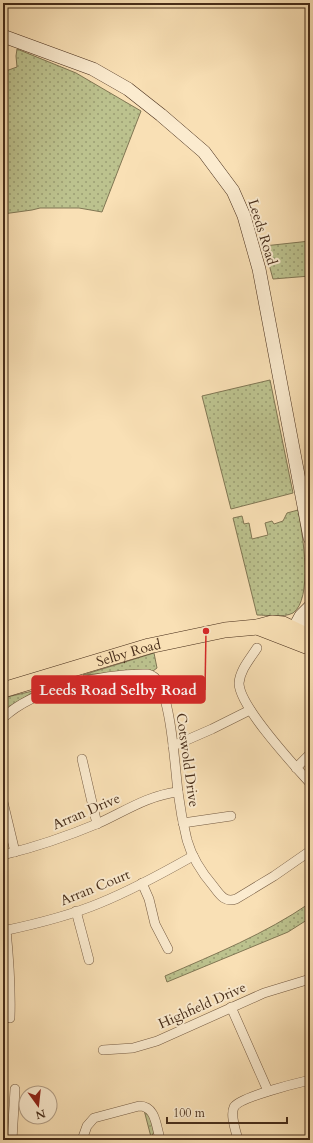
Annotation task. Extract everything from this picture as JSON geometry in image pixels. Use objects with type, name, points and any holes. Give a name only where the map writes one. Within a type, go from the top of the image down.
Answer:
[{"type":"highway","name":"Selby Road","points":[[3,690],[149,646],[225,630],[257,627],[278,623],[283,624],[301,638]]},
{"type":"main road","name":"Leeds Road","points":[[3,36],[93,70],[128,90],[161,115],[204,152],[233,191],[244,216],[259,269],[310,538]]},
{"type":"main road","points":[[301,638],[303,613],[310,607]]},
{"type":"main road","points":[[301,638],[310,619]]},
{"type":"street","points":[[257,648],[242,671],[239,683],[241,694],[250,710],[296,768],[310,783]]},
{"type":"street","name":"Cotswold Drive","points":[[3,718],[13,709],[57,689],[107,676],[148,674],[155,678],[162,694],[173,746],[183,823],[193,856],[199,868],[222,897],[232,900],[274,876],[310,851]]},
{"type":"street","points":[[173,746],[250,710]]},
{"type":"street","points":[[296,768],[310,754]]},
{"type":"street","points":[[82,759],[97,824]]},
{"type":"street","name":"Arran Drive","points":[[3,854],[46,843],[97,824],[148,799],[166,793],[178,792]]},
{"type":"street","points":[[3,802],[15,852]]},
{"type":"street","points":[[183,823],[232,816]]},
{"type":"street","name":"Arran Court","points":[[4,930],[51,920],[121,894],[193,856]]},
{"type":"street","points":[[142,883],[149,899],[155,924],[168,950]]},
{"type":"street","points":[[76,911],[89,960]]},
{"type":"street","points":[[4,930],[9,959],[11,989],[10,1018]]},
{"type":"street","name":"Highfield Drive","points":[[103,1050],[133,1048],[156,1041],[274,989],[310,979]]},
{"type":"street","points":[[232,1007],[268,1091]]},
{"type":"street","points":[[238,1140],[233,1115],[234,1107],[240,1101],[268,1091],[310,1080]]},
{"type":"street","points":[[12,1140],[15,1089]]},
{"type":"street","points":[[82,1140],[87,1126],[94,1118],[139,1106],[143,1106],[154,1115],[160,1139]]},
{"type":"green space","points":[[17,49],[76,73],[141,111],[102,212],[79,208],[40,208],[3,214],[3,72],[17,67]]},
{"type":"green space","points":[[310,241],[310,276],[273,279],[264,246]]},
{"type":"green space","points":[[270,380],[293,493],[231,509],[202,396]]},
{"type":"green space","points":[[298,510],[305,566],[303,595],[299,606],[289,615],[257,615],[233,518],[242,516],[244,524],[249,523],[252,539],[268,535],[265,523],[272,521],[274,524],[283,521],[287,513]]},
{"type":"green space","points":[[154,653],[157,668],[153,671],[83,675]]},
{"type":"green space","points":[[37,690],[12,705],[3,712],[3,698]]},
{"type":"green space","points":[[310,903],[310,918],[288,932],[167,982],[165,976],[258,934]]},
{"type":"green space","points":[[144,1110],[149,1113],[154,1132],[151,1137]]},
{"type":"place","name":"Leeds Road Selby Road","points":[[206,631]]}]
